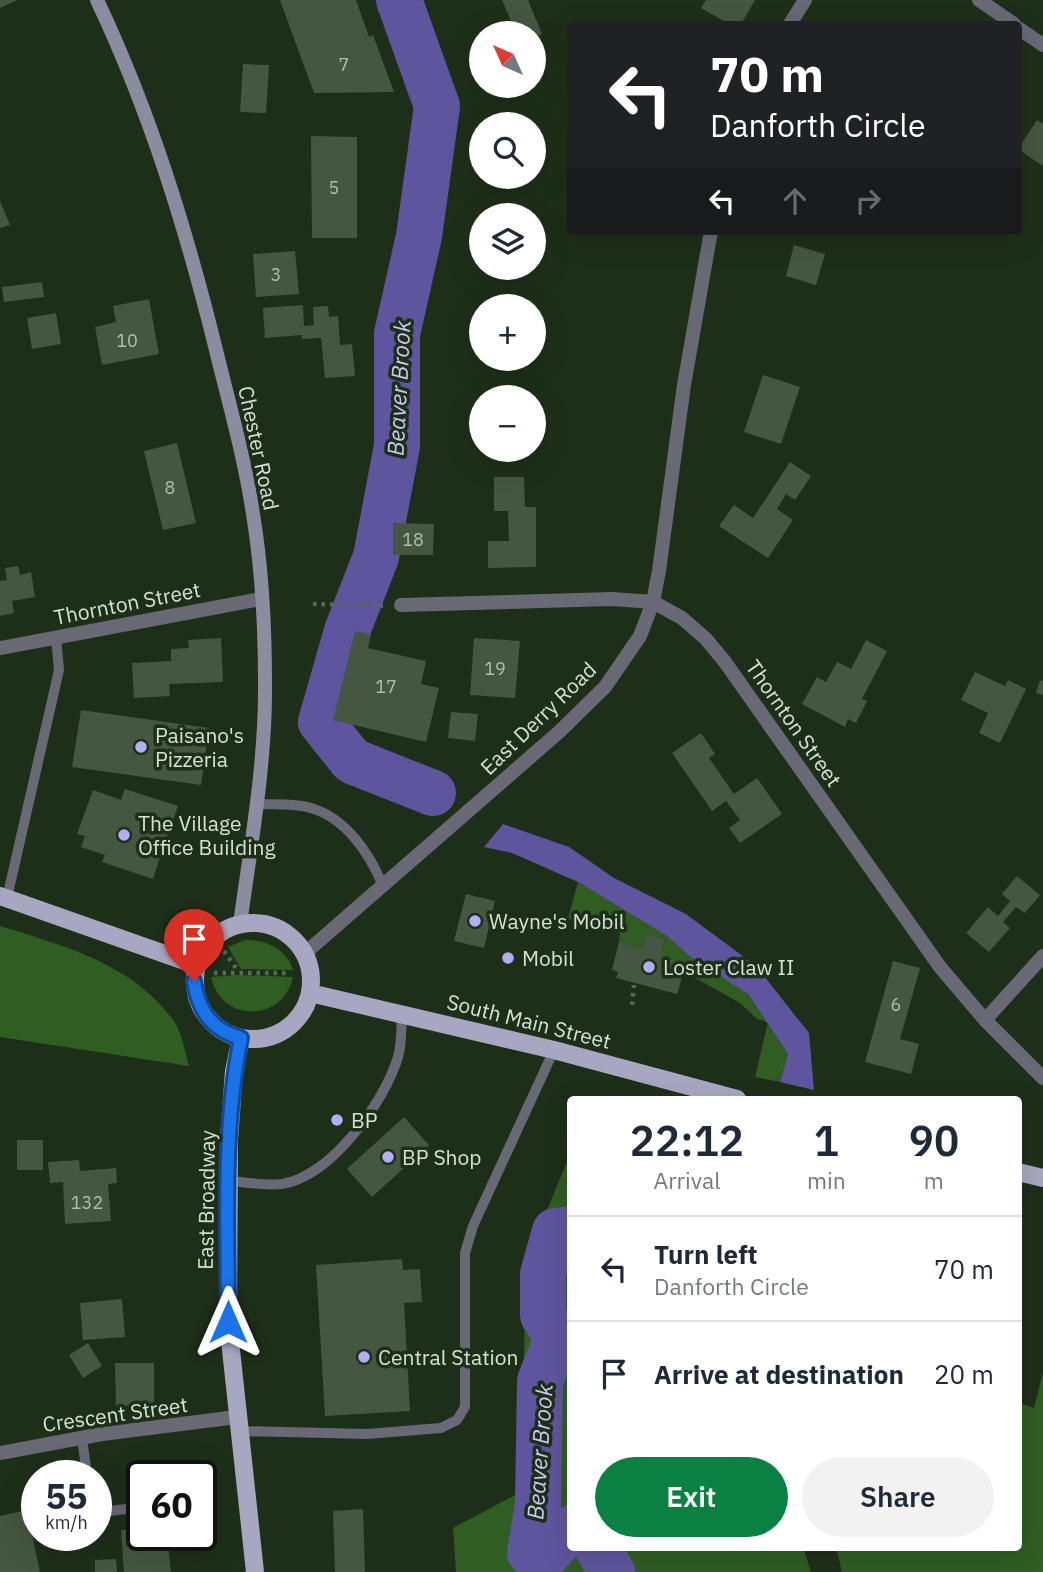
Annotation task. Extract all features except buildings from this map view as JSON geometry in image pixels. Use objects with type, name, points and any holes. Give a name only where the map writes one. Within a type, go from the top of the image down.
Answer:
[{"type":"main road","name":"Chester Road","points":[[97,0],[139,91],[186,235],[245,471],[259,560],[265,685],[256,804],[240,924]]},
{"type":"main road","points":[[4,897],[203,969]]},
{"type":"main road","points":[[259,923],[278,928],[293,939],[304,954],[310,972],[310,993],[303,1012],[289,1027],[261,1039],[241,1038],[216,1027],[204,1014],[194,981],[203,969],[214,937],[240,924],[259,923]]},
{"type":"main road","name":"South Main Street","points":[[310,993],[554,1049],[726,1096]]},
{"type":"main road","name":"East Broadway","points":[[241,1038],[230,1105],[228,1322],[255,1572]]},
{"type":"main road","points":[[1022,1173],[1043,1178]]},
{"type":"street","points":[[792,21],[805,0]]},
{"type":"street","points":[[979,0],[1010,21]]},
{"type":"street","points":[[1022,31],[1043,45]]},
{"type":"street","name":"East Derry Road","points":[[304,954],[584,709],[625,660],[640,636],[653,602],[710,235]]},
{"type":"street","name":"Thornton Street","points":[[401,605],[612,598],[653,602],[682,618],[706,639],[725,662],[940,967],[985,1020],[1043,1079]]},
{"type":"street","name":"Thornton Street","points":[[0,648],[261,599]]},
{"type":"street","points":[[985,1020],[1043,956]]},
{"type":"street","name":"Crescent Street","points":[[0,1453],[82,1438],[237,1424]]},
{"type":"lane","points":[[4,897],[59,670],[56,637]]},
{"type":"lane","points":[[256,804],[310,808],[330,817],[366,852],[383,886]]},
{"type":"lane","points":[[229,1181],[284,1184],[318,1168],[358,1129],[381,1096],[399,1056],[402,1014]]},
{"type":"lane","points":[[237,1424],[367,1434],[440,1428],[457,1420],[465,1407],[465,1253],[473,1226],[554,1049]]},
{"type":"lane","points":[[82,1438],[86,1460]]},
{"type":"path","points":[[313,604],[368,607]]},
{"type":"path","points":[[225,951],[239,971]]},
{"type":"path","points":[[203,969],[290,973]]},
{"type":"path","points":[[632,1005],[634,985]]},
{"type":"green space","points":[[578,882],[667,936],[693,958],[748,994],[766,1022],[757,1019],[740,1003],[683,971],[685,963],[661,957],[665,939],[646,934],[642,948],[619,942],[620,933],[568,919]]},
{"type":"green space","points":[[0,926],[95,959],[138,984],[173,1020],[181,1036],[189,1066],[0,1037]]},
{"type":"green space","points":[[245,940],[260,941],[275,947],[286,957],[293,970],[241,969],[228,947]]},
{"type":"green space","points":[[211,977],[293,977],[287,992],[277,1003],[252,1012],[227,1003],[217,992]]},
{"type":"green space","points":[[768,1023],[788,1054],[780,1082],[755,1077]]},
{"type":"green space","points":[[567,1161],[567,1551],[804,1551],[811,1572],[456,1572],[453,1528],[521,1492],[526,1262]]},
{"type":"green space","points":[[1043,1372],[1043,1572],[842,1572],[837,1551],[1022,1551],[1022,1404],[1034,1408]]},
{"type":"shaded area","points":[[503,824],[569,847],[614,878],[686,914],[756,966],[809,1033],[814,1090],[780,1082],[788,1054],[748,994],[692,958],[667,936],[578,882],[512,853],[484,847]]},
{"type":"waterway","name":"Beaver Brook","points":[[399,0],[437,106],[419,236],[397,334],[397,446],[376,557],[347,631],[321,722],[352,761],[433,793]]},
{"type":"waterway","name":"Beaver Brook","points":[[567,1229],[555,1231],[543,1274],[543,1315],[557,1338],[540,1381],[538,1504],[530,1553],[540,1562],[567,1532]]},
{"type":"waterway","name":"Beaver Brook","points":[[599,1551],[612,1572]]},
{"type":"place","name":"Paisano's Pizzeria","points":[[141,747]]},
{"type":"place","name":"The Village Office Building","points":[[124,835]]},
{"type":"place","name":"Wayne's Mobil","points":[[475,921]]},
{"type":"place","name":"Mobil","points":[[508,958]]},
{"type":"place","name":"Loster Claw II","points":[[649,967]]},
{"type":"place","name":"BP","points":[[337,1120]]},
{"type":"place","name":"BP Shop","points":[[388,1157]]},
{"type":"place","name":"Central Station","points":[[364,1357]]},
{"type":"route","points":[[194,981],[204,1014],[216,1027],[241,1038],[230,1105],[228,1322]]}]
